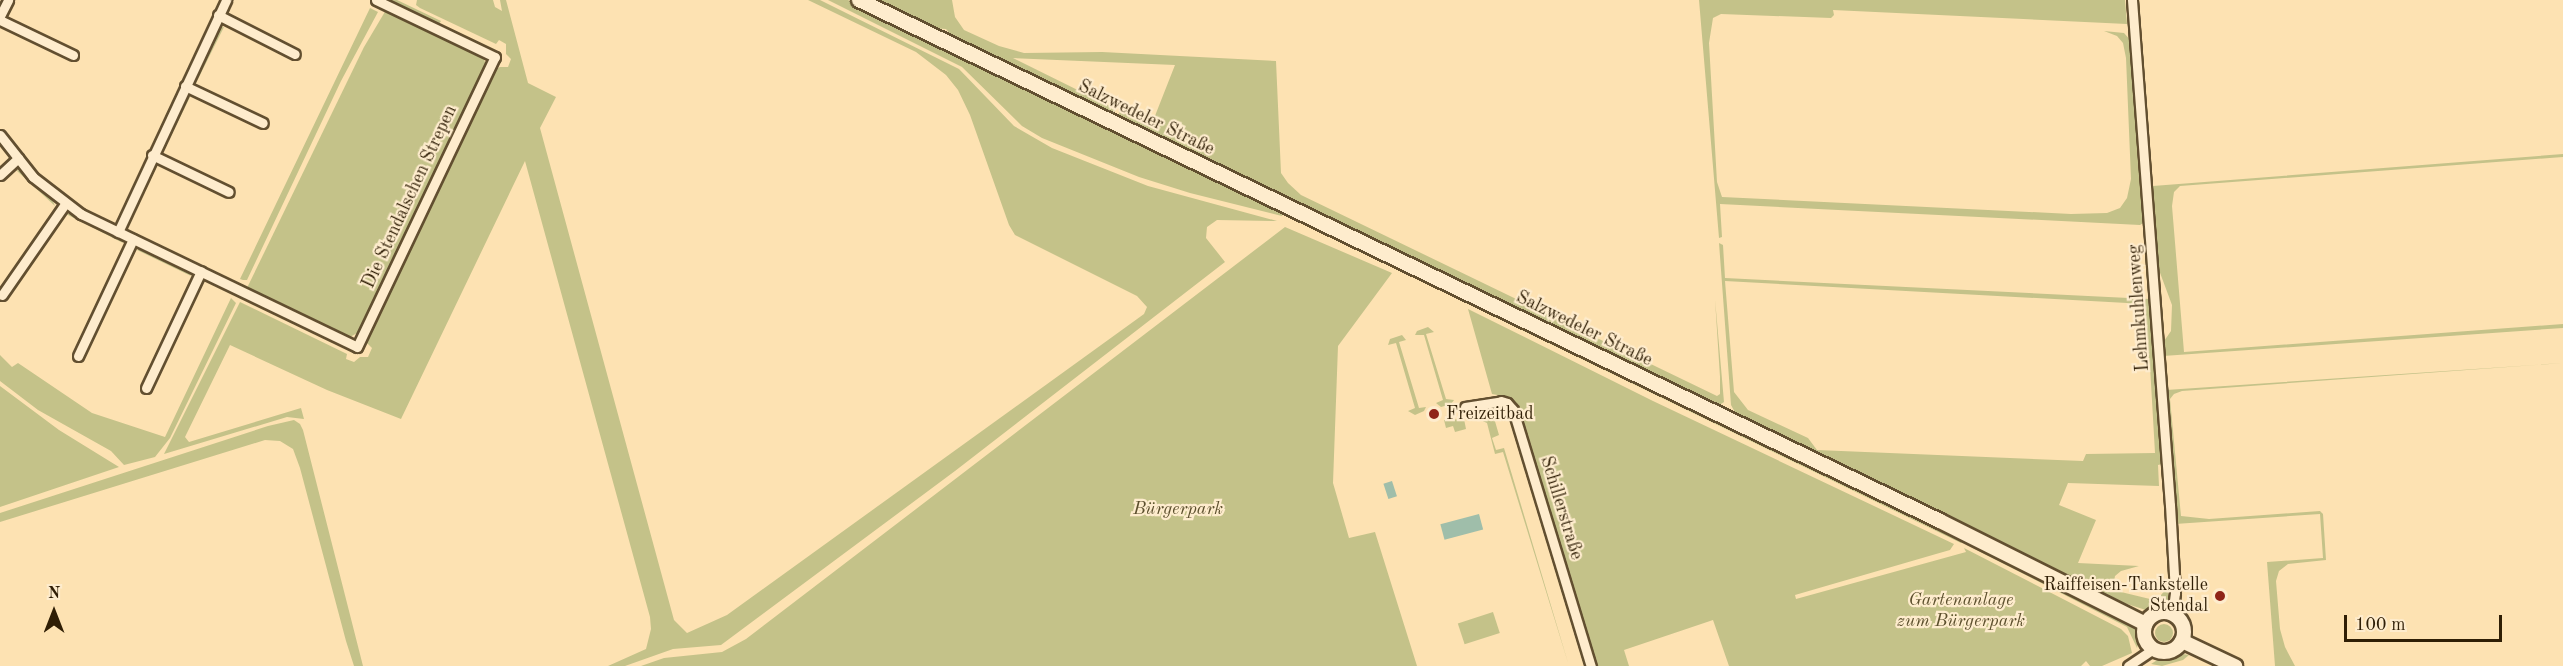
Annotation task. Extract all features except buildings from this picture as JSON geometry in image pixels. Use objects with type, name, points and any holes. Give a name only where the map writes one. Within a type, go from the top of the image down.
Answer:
[{"type":"main road","name":"Salzwedeler Straße","points":[[859,0],[1940,520],[2146,624]]},
{"type":"main road","points":[[2157,614],[2172,614],[2183,627],[2182,640],[2176,648],[2167,652],[2154,649],[2145,638],[2146,624],[2157,614]]},
{"type":"main road","points":[[2182,640],[2235,666]]},
{"type":"street","points":[[8,0],[0,18],[73,55]]},
{"type":"street","points":[[118,232],[226,0]]},
{"type":"street","name":"Die Stendalschen Strepen","points":[[201,271],[357,347],[495,57],[376,0]]},
{"type":"street","name":"Lehmkuhlenweg","points":[[2132,0],[2170,505],[2175,593],[2172,614]]},
{"type":"street","points":[[218,15],[295,54]]},
{"type":"street","points":[[185,86],[263,123]]},
{"type":"street","points":[[0,135],[33,177],[65,204],[201,271],[146,388]]},
{"type":"street","points":[[152,156],[229,192]]},
{"type":"street","points":[[0,176],[18,158]]},
{"type":"street","points":[[2,295],[65,204]]},
{"type":"street","points":[[78,356],[133,238]]},
{"type":"street","name":"Schillerstraße","points":[[1465,407],[1501,401],[1507,402],[1513,410],[1592,666]]},
{"type":"street","points":[[2127,666],[2154,649]]},
{"type":"green space","points":[[388,0],[397,0],[441,21],[439,24]]},
{"type":"green space","points":[[417,0],[493,0],[495,7],[502,11],[500,0],[506,0],[528,83],[556,97],[540,128],[674,620],[687,633],[727,615],[1144,314],[1147,307],[1137,296],[1015,235],[1009,225],[970,115],[958,90],[946,75],[916,52],[808,0],[820,0],[959,69],[1014,126],[1052,148],[1148,186],[1277,221],[1217,220],[1207,227],[1206,238],[1225,262],[955,471],[721,645],[673,649],[625,666],[608,666],[646,649],[651,629],[650,617],[525,161],[401,419],[327,390],[230,345],[185,437],[189,442],[301,408],[304,419],[287,417],[164,454],[240,302],[347,354],[346,359],[354,362],[360,357],[368,357],[372,348],[366,342],[368,333],[494,70],[508,67],[511,59],[506,54],[506,44],[499,40],[496,44],[420,8],[416,5]]},
{"type":"green space","points":[[828,0],[848,0],[1284,210],[1282,216],[1190,193],[1139,177],[1042,138],[1022,126],[962,67]]},
{"type":"green space","points":[[870,0],[952,0],[955,17],[964,30],[999,46],[1024,53],[1102,52],[1276,61],[1281,173],[1301,195],[1717,396],[1720,394],[1720,377],[1715,299],[1724,402],[1718,406],[1117,119],[1120,111],[1151,126],[1175,65],[1013,58],[1116,109],[1112,116],[954,39],[946,29],[929,28]]},
{"type":"green space","points":[[1699,0],[2125,0],[2127,24],[1833,10],[1834,15],[1831,18],[1721,14],[1713,18],[1709,43],[1717,182],[1722,197],[2071,214],[2107,213],[2120,208],[2127,198],[2131,179],[2126,58],[2123,43],[2117,36],[2104,31],[2124,33],[2131,41],[2145,222],[2140,225],[1720,204],[1722,237],[1719,238]]},
{"type":"green space","points":[[370,8],[378,12],[341,81],[247,280],[240,279]]},
{"type":"green space","points":[[386,10],[482,56],[486,64],[359,332],[350,337],[247,288],[364,47]]},
{"type":"green space","points":[[2138,19],[2153,186],[2563,154],[2563,157],[2180,186],[2174,192],[2172,206],[2184,352],[2563,324],[2563,328],[2163,356],[2162,344],[2171,331],[2172,305],[2156,262]]},
{"type":"green space","points":[[224,27],[196,83],[196,75],[218,28]]},
{"type":"green space","points":[[190,97],[163,152],[162,148],[185,98]]},
{"type":"green space","points":[[157,166],[128,225],[152,168]]},
{"type":"green space","points":[[16,170],[21,171],[52,199],[55,206]]},
{"type":"green space","points":[[66,214],[72,214],[117,236],[123,243]]},
{"type":"green space","points":[[1301,218],[1963,540],[1961,543],[1295,220]]},
{"type":"green space","name":"Bürgerpark","points":[[1285,227],[1392,273],[1338,346],[1333,483],[1349,538],[1375,532],[1417,666],[641,666],[664,658],[722,652],[746,639]]},
{"type":"green space","points":[[1719,243],[1723,245],[1725,278],[2149,299],[2162,464],[2158,465],[2159,486],[2068,483],[2059,505],[2096,520],[2078,563],[2139,566],[2121,571],[2115,576],[2113,587],[2121,592],[2150,599],[2161,595],[2168,587],[2169,602],[2149,611],[2108,598],[1737,416],[1731,405]],"holes":[[[1725,281],[2127,303],[2137,308],[2142,315],[2150,366],[2155,453],[2086,454],[2083,461],[1817,450],[1808,438],[1748,410],[1734,392]]]},
{"type":"green space","points":[[143,248],[187,270],[191,276],[137,250]]},
{"type":"green space","points":[[231,298],[236,303],[170,438],[155,457],[124,465],[111,451],[38,410],[0,381],[0,355],[12,367],[18,363],[92,413],[165,437]]},
{"type":"green space","name":"Gartenanlage zum Bürgerpark","points":[[1468,309],[1653,401],[1954,544],[1950,550],[1795,595],[1796,599],[1966,552],[1964,548],[2121,629],[2128,636],[2132,653],[2102,666],[2090,666],[2086,661],[2081,666],[1729,666],[1713,620],[1624,650],[1629,666],[1597,666],[1519,410],[1508,397],[1492,394]]},
{"type":"green space","points":[[1428,327],[1434,332],[1426,334],[1446,399],[1454,400],[1451,404],[1441,407],[1436,403],[1443,400],[1424,335],[1415,335],[1417,331]]},
{"type":"green space","points":[[1402,335],[1406,340],[1399,342],[1419,408],[1426,407],[1424,411],[1415,415],[1408,411],[1415,408],[1396,343],[1388,345],[1390,339]]},
{"type":"green space","points":[[2563,363],[2182,391],[2174,394],[2170,399],[2181,516],[2209,519],[2320,511],[2323,514],[2326,560],[2288,564],[2279,571],[2276,581],[2280,629],[2285,647],[2295,666],[2275,666],[2267,562],[2323,558],[2320,514],[2175,524],[2166,390]]},
{"type":"green space","points":[[0,386],[59,430],[119,467],[0,507]]},
{"type":"green space","points":[[1492,411],[1499,435],[1492,438],[1496,450],[1504,448],[1569,666],[1503,452],[1495,454],[1487,423],[1476,418],[1481,413]]},
{"type":"green space","points":[[1464,419],[1466,429],[1455,432],[1453,426],[1446,428],[1444,420]]},
{"type":"green space","points":[[294,420],[303,430],[363,666],[354,666],[293,449],[280,441],[265,440],[0,522],[0,513],[268,426]]},
{"type":"green space","points":[[1971,543],[2134,626],[2140,637],[2137,648],[2127,627],[1967,545]]},
{"type":"green space","points":[[1493,612],[1500,633],[1465,644],[1458,623]]},
{"type":"green space","points":[[2164,624],[2170,627],[2173,633],[2170,639],[2164,642],[2158,639],[2155,633],[2158,627]]},
{"type":"green space","points":[[2177,653],[2189,655],[2183,660],[2162,666],[2151,664],[2162,657]]},
{"type":"shaded area","points":[[1392,481],[1397,496],[1388,499],[1383,484]]},
{"type":"shaded area","points":[[1479,514],[1483,529],[1445,540],[1440,524]]},
{"type":"place","name":"Freizeitbad","points":[[1434,414]]},
{"type":"place","name":"Raiffeisen-Tankstelle Stendal","points":[[2220,596]]}]
